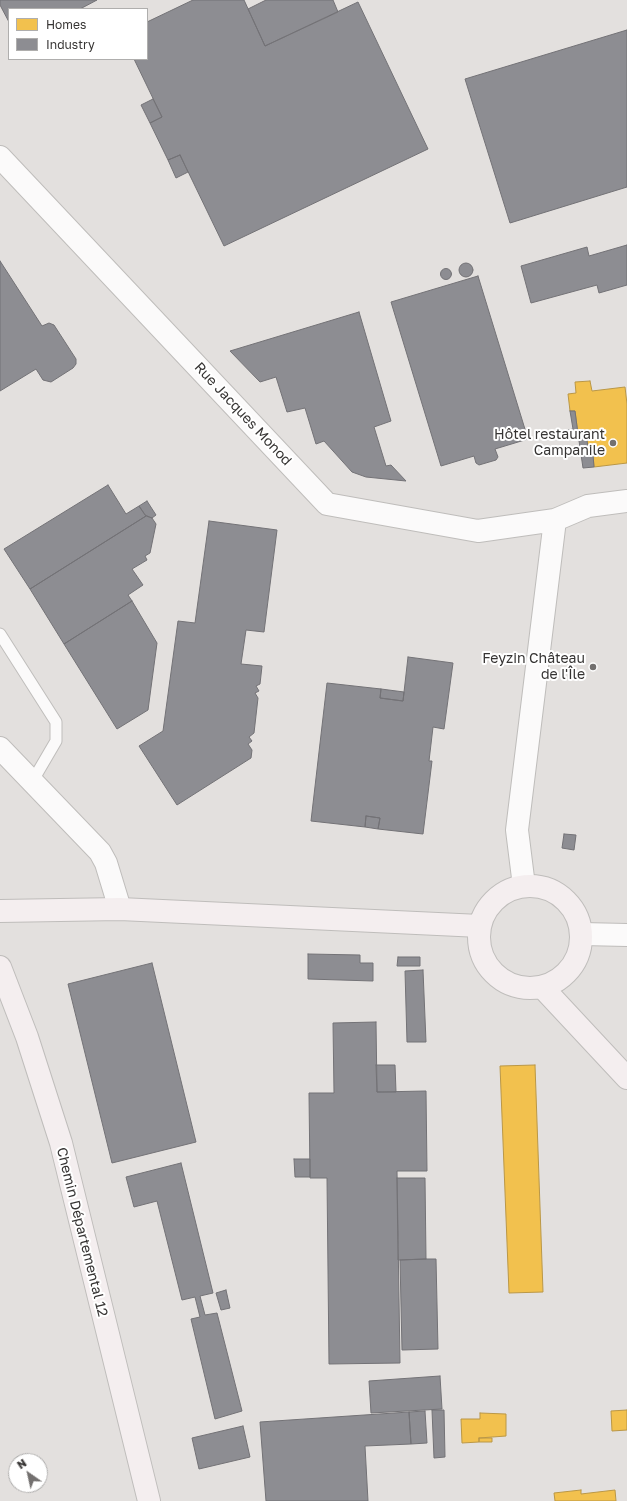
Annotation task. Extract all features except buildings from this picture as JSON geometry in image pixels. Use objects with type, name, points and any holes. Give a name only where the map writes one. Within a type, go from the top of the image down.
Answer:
[{"type":"street","name":"Rue Jacques Monod","points":[[0,157],[327,504],[478,531],[555,520],[588,506],[627,500]]},
{"type":"street","points":[[524,886],[517,830],[555,520]]},
{"type":"street","points":[[0,748],[100,852],[110,873],[120,908]]},
{"type":"street","points":[[524,886],[545,887],[564,897],[577,914],[582,934],[580,952],[572,968],[559,980],[543,988],[525,989],[508,984],[494,974],[484,960],[479,943],[480,926],[486,911],[496,899],[509,890],[524,886]]},
{"type":"street","points":[[0,911],[120,908],[480,926]]},
{"type":"street","points":[[582,934],[627,936]]},
{"type":"street","name":"Chemin Départemental 12","points":[[0,967],[27,1037],[61,1143],[149,1501]]},
{"type":"street","points":[[543,988],[627,1078]]},
{"type":"lane","points":[[0,634],[56,722],[56,741],[32,782]]},
{"type":"place","name":"Hôtel restaurant Campanile","points":[[613,443]]},
{"type":"place","name":"Feyzin Château de l'Île","points":[[593,667]]}]
